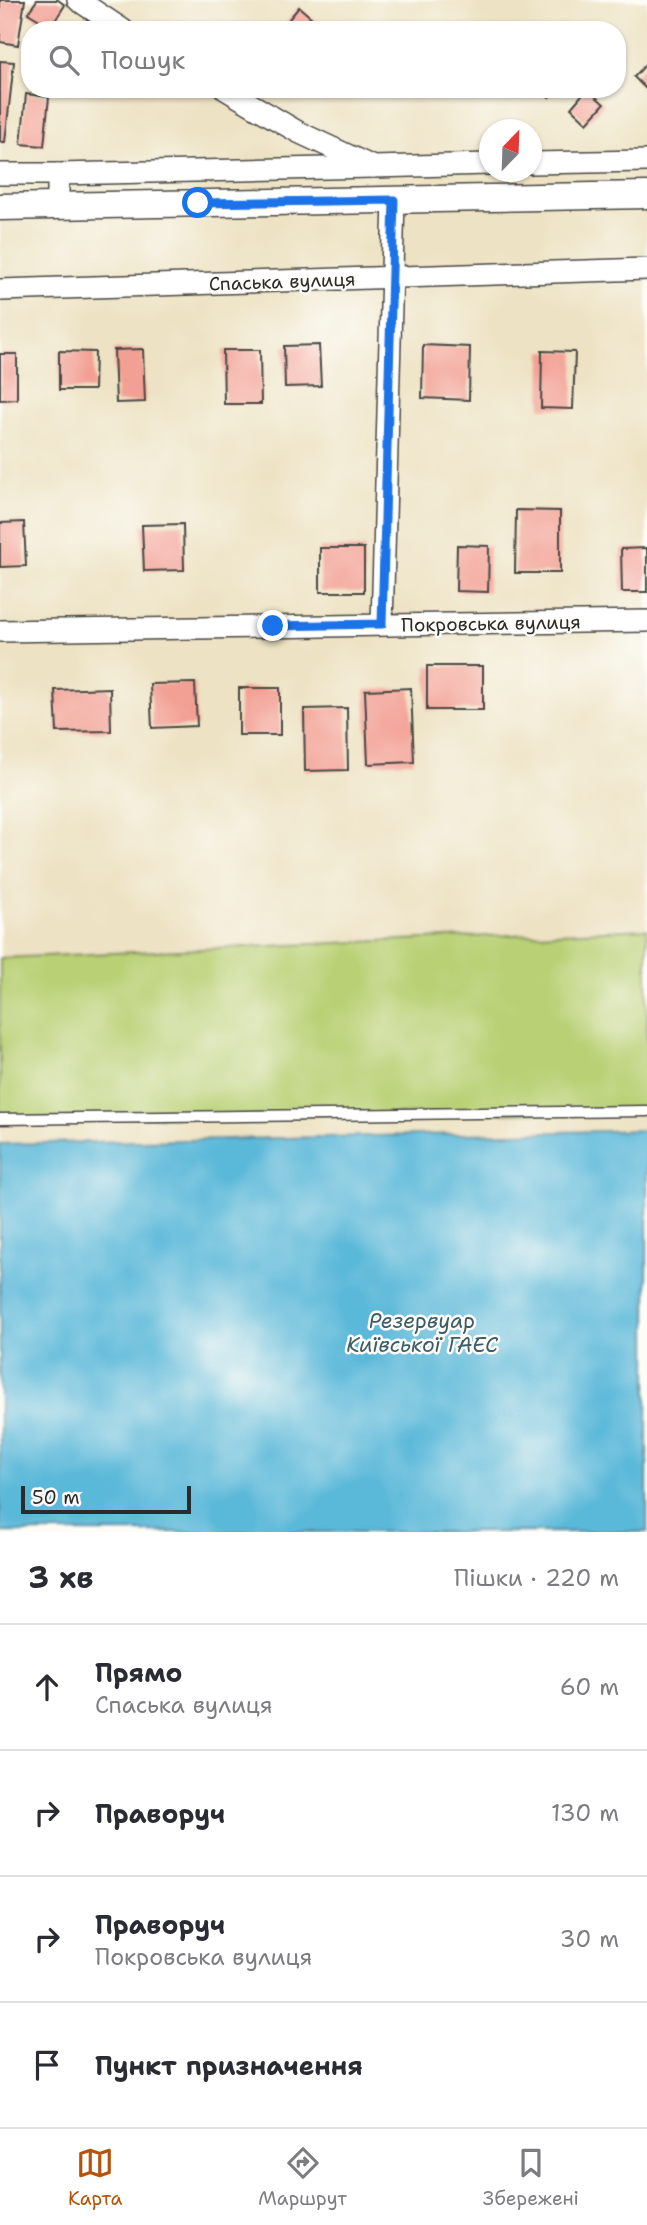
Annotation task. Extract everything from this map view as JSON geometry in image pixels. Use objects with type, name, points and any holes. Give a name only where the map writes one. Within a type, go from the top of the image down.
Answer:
[{"type":"street","points":[[78,0],[110,21]]},
{"type":"street","points":[[240,98],[298,132],[373,167]]},
{"type":"street","points":[[542,163],[647,161]]},
{"type":"street","points":[[0,174],[479,164]]},
{"type":"street","points":[[58,174],[58,206]]},
{"type":"street","points":[[0,207],[647,195]]},
{"type":"street","points":[[382,624],[394,200]]},
{"type":"street","name":"Спаська вулиця","points":[[0,290],[647,269]]},
{"type":"street","name":"Покровська вулиця","points":[[0,631],[647,621]]},
{"type":"lane","points":[[0,1119],[647,1111]]},
{"type":"green space","points":[[647,929],[647,1111],[0,1119],[0,958]]},
{"type":"water","name":"Резервуар Київської ГАЕС","points":[[647,1130],[647,1532],[0,1532],[0,1144]]},
{"type":"building","points":[[0,0],[25,0],[18,45],[0,42]]},
{"type":"building","points":[[37,0],[58,0],[65,5],[55,21],[41,21],[28,13]]},
{"type":"building","points":[[299,7],[315,21],[287,21]]},
{"type":"building","points":[[0,61],[14,62],[5,142],[0,142]]},
{"type":"building","points":[[647,63],[647,90],[634,77]]},
{"type":"building","points":[[26,98],[49,98],[44,146],[21,144]]},
{"type":"building","points":[[579,98],[597,98],[604,104],[587,123],[571,108]]},
{"type":"building","points":[[319,345],[321,386],[285,387],[284,346]]},
{"type":"building","points":[[423,345],[470,347],[469,400],[422,398]]},
{"type":"building","points":[[143,349],[145,402],[116,403],[114,350]]},
{"type":"building","points":[[223,350],[260,350],[261,404],[224,404]]},
{"type":"building","points":[[59,351],[95,352],[94,390],[59,390]]},
{"type":"building","points":[[542,351],[575,352],[573,409],[541,408]]},
{"type":"building","points":[[0,354],[17,354],[17,399],[0,400]]},
{"type":"building","points":[[516,510],[560,511],[560,573],[515,573]]},
{"type":"building","points":[[24,522],[26,566],[0,567],[0,523]]},
{"type":"building","points":[[183,524],[184,570],[144,571],[142,525]]},
{"type":"building","points":[[457,545],[489,546],[488,592],[456,591]]},
{"type":"building","points":[[320,548],[364,548],[364,592],[320,592]]},
{"type":"building","points":[[647,548],[647,592],[622,592],[621,549]]},
{"type":"building","points":[[427,666],[483,666],[483,710],[427,710]]},
{"type":"building","points":[[195,683],[197,726],[152,728],[150,684]]},
{"type":"building","points":[[110,688],[111,731],[57,732],[55,690]]},
{"type":"building","points":[[239,688],[280,688],[280,735],[239,735]]},
{"type":"building","points":[[411,688],[414,762],[368,764],[365,690]]},
{"type":"building","points":[[347,708],[348,770],[305,771],[304,709]]},
{"type":"route","points":[[198,203],[394,200],[382,624],[273,626]]}]
